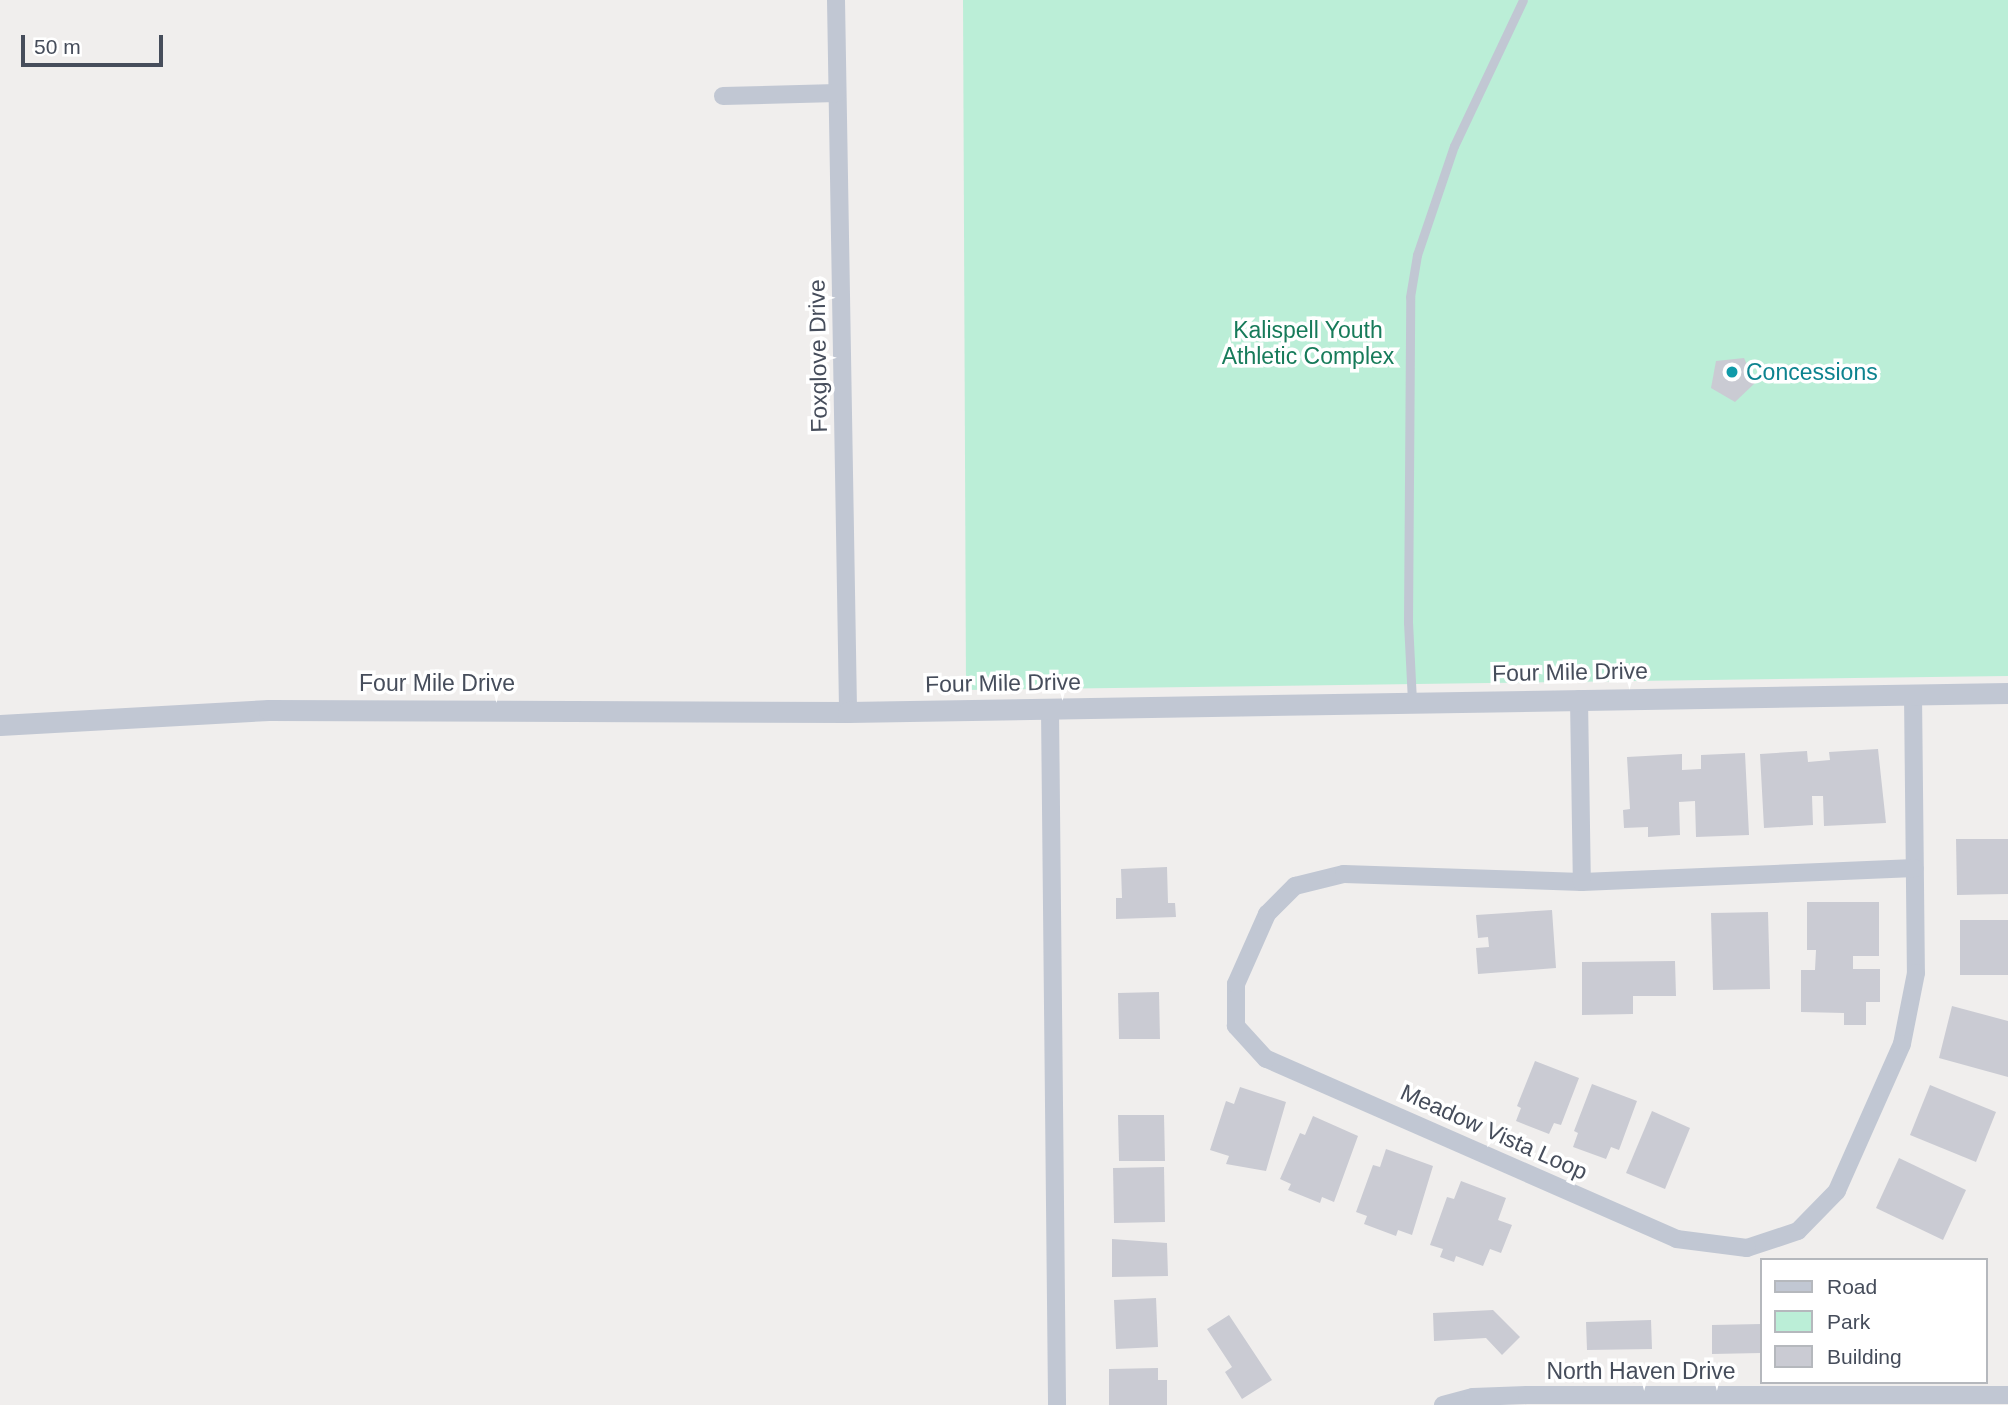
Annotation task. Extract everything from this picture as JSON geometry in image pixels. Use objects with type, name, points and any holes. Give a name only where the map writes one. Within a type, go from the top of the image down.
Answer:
[{"type":"street","name":"Foxglove Drive","points":[[836,0],[848,712]]},
{"type":"street","points":[[723,96],[837,93]]},
{"type":"street","name":"Four Mile Drive","points":[[0,725],[308,710],[848,712],[2008,693]]},
{"type":"street","name":"Meadow Vista Loop","points":[[1913,694],[1915,868],[1916,973],[1902,1044],[1837,1191],[1798,1231],[1747,1248],[1677,1239],[1266,1059],[1236,1026],[1236,984],[1267,914],[1295,886],[1344,874],[1582,882],[1915,868]]},
{"type":"street","points":[[1579,699],[1582,882]]},
{"type":"street","points":[[1050,709],[1057,1405]]},
{"type":"street","name":"North Haven Drive","points":[[1443,1405],[1473,1397],[1527,1395],[2008,1395]]},
{"type":"lane","points":[[1412,701],[1408,623],[1410,297],[1416,255],[1454,146],[1523,0]]},
{"type":"green space","name":"Kalispell Youth Athletic Complex","points":[[963,0],[2008,0],[2008,676],[966,690]]},
{"type":"building","name":"Concessions","points":[[1744,358],[1755,383],[1735,402],[1711,388],[1716,361]]},
{"type":"building","points":[[1878,749],[1886,823],[1824,826],[1823,796],[1812,796],[1813,825],[1764,828],[1760,754],[1807,751],[1808,762],[1830,760],[1829,752]]},
{"type":"building","points":[[1745,753],[1749,835],[1696,837],[1695,801],[1679,802],[1680,835],[1648,837],[1648,827],[1624,828],[1623,810],[1630,809],[1627,757],[1682,754],[1682,770],[1701,769],[1701,755]]},
{"type":"building","points":[[1956,839],[2008,839],[2008,894],[1957,895]]},
{"type":"building","points":[[1167,867],[1168,903],[1175,903],[1176,917],[1116,919],[1116,898],[1122,898],[1121,869]]},
{"type":"building","points":[[1807,902],[1879,902],[1879,956],[1853,956],[1853,969],[1880,969],[1880,1002],[1866,1002],[1866,1025],[1844,1025],[1844,1013],[1801,1012],[1801,970],[1815,970],[1816,950],[1807,950]]},
{"type":"building","points":[[1552,910],[1556,968],[1478,974],[1476,948],[1489,947],[1488,937],[1478,938],[1476,915]]},
{"type":"building","points":[[1768,912],[1770,989],[1713,990],[1711,913]]},
{"type":"building","points":[[1960,920],[2008,920],[2008,975],[1960,975]]},
{"type":"building","points":[[1675,961],[1676,996],[1633,996],[1633,1014],[1582,1015],[1582,962]]},
{"type":"building","points":[[1159,992],[1160,1039],[1119,1039],[1118,993]]},
{"type":"building","points":[[1952,1006],[2008,1021],[2008,1077],[1939,1058]]},
{"type":"building","points":[[1535,1061],[1579,1078],[1561,1125],[1554,1123],[1549,1134],[1516,1121],[1521,1108],[1517,1106]]},
{"type":"building","points":[[1592,1084],[1637,1101],[1619,1150],[1611,1147],[1606,1159],[1573,1147],[1578,1133],[1574,1131]]},
{"type":"building","points":[[1930,1085],[1996,1112],[1976,1162],[1910,1135]]},
{"type":"building","points":[[1240,1087],[1286,1102],[1266,1171],[1226,1164],[1229,1156],[1210,1150],[1226,1101],[1234,1104]]},
{"type":"building","points":[[1652,1111],[1690,1128],[1665,1189],[1626,1173]]},
{"type":"building","points":[[1118,1115],[1164,1115],[1165,1161],[1119,1161]]},
{"type":"building","points":[[1313,1116],[1358,1136],[1334,1202],[1322,1197],[1320,1203],[1288,1190],[1291,1184],[1280,1179],[1300,1133],[1305,1135]]},
{"type":"building","points":[[1386,1149],[1433,1166],[1412,1235],[1398,1230],[1396,1236],[1364,1224],[1367,1216],[1356,1212],[1373,1165],[1380,1167]]},
{"type":"building","points":[[1899,1158],[1966,1190],[1943,1240],[1876,1208]]},
{"type":"building","points":[[1164,1167],[1165,1222],[1114,1223],[1113,1168]]},
{"type":"building","points":[[1461,1181],[1506,1198],[1498,1220],[1512,1225],[1501,1253],[1490,1249],[1483,1266],[1456,1256],[1454,1262],[1440,1257],[1443,1249],[1430,1245],[1447,1197],[1454,1199]]},
{"type":"building","points":[[1112,1239],[1167,1243],[1168,1276],[1112,1277]]},
{"type":"building","points":[[1156,1298],[1158,1347],[1116,1349],[1114,1300]]},
{"type":"building","points":[[1493,1310],[1520,1337],[1502,1355],[1486,1338],[1434,1341],[1433,1313]]},
{"type":"building","points":[[1229,1315],[1272,1380],[1242,1399],[1225,1372],[1232,1367],[1207,1329]]},
{"type":"building","points":[[1651,1320],[1652,1349],[1587,1350],[1586,1322]]},
{"type":"building","points":[[1759,1324],[1759,1353],[1712,1354],[1712,1325]]},
{"type":"building","points":[[1158,1368],[1158,1380],[1167,1380],[1167,1405],[1109,1405],[1109,1369]]},
{"type":"place","name":"Concessions","points":[[1732,372]]}]
